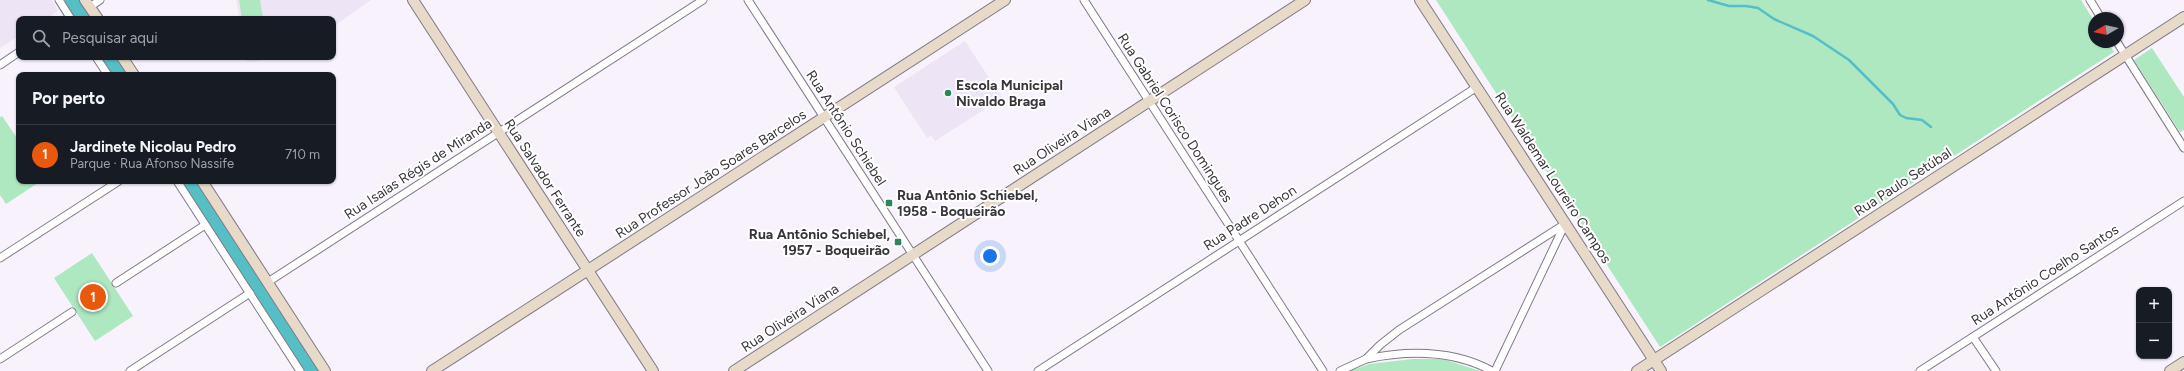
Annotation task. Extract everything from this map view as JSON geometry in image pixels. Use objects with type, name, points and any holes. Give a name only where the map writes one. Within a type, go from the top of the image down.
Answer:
[{"type":"main road","name":"Rua Salvador Ferrante","points":[[413,0],[653,371]]},
{"type":"main road","name":"Rua Professor João Soares Barcelos","points":[[432,371],[1005,0]]},
{"type":"main road","name":"Rua Oliveira Viana","points":[[734,371],[1305,0]]},
{"type":"main road","name":"Rua Waldemar Loureiro Campos","points":[[1420,0],[1661,371]]},
{"type":"main road","points":[[87,3],[96,16]]},
{"type":"main road","name":"Rua Paulo Setúbal","points":[[1637,371],[2184,17]]},
{"type":"main road","points":[[124,60],[132,72]]},
{"type":"main road","points":[[204,184],[326,371]]},
{"type":"main road","points":[[2170,371],[2184,362]]},
{"type":"street","points":[[59,0],[69,16]]},
{"type":"street","points":[[87,3],[100,0]]},
{"type":"street","name":"Rua Isaías Régis de Miranda","points":[[268,282],[703,0]]},
{"type":"street","name":"Rua Antônio Schiebel","points":[[748,0],[988,371]]},
{"type":"street","name":"Rua Gabriel Corisco Domingues","points":[[1084,0],[1323,371]]},
{"type":"street","points":[[2090,0],[2097,12]]},
{"type":"street","points":[[2121,48],[2183,143]]},
{"type":"street","points":[[0,65],[16,54]]},
{"type":"street","points":[[98,60],[106,72]]},
{"type":"street","name":"Rua Padre Dehon","points":[[1038,371],[1477,87]]},
{"type":"street","points":[[0,258],[114,184]]},
{"type":"street","points":[[179,184],[300,371]]},
{"type":"street","name":"Rua Antônio Coelho Santos","points":[[1920,371],[2184,201]]},
{"type":"street","points":[[1366,360],[1380,345],[1399,330],[1565,224]]},
{"type":"street","points":[[1340,371],[1366,360],[1395,354],[1431,353],[1463,359],[1494,371],[1565,224]]},
{"type":"street","points":[[116,283],[205,225]]},
{"type":"street","points":[[130,371],[250,293]]},
{"type":"street","points":[[0,359],[72,312]]},
{"type":"street","points":[[1973,337],[1996,371]]},
{"type":"shaded area","points":[[0,0],[52,0],[58,11],[50,16],[16,16],[16,38],[0,48]]},
{"type":"shaded area","points":[[236,0],[371,0],[336,25],[336,16],[239,16]]},
{"type":"shaded area","name":"Escola Municipal Nivaldo Braga","points":[[965,41],[1002,98],[935,141],[931,135],[927,138],[894,87]]},
{"type":"shaded area","points":[[247,60],[263,60],[247,62]]},
{"type":"green space","points":[[239,0],[260,0],[263,16],[242,16]]},
{"type":"green space","points":[[1436,0],[2081,0],[2088,12],[2088,48],[2112,48],[2114,52],[1660,347]]},
{"type":"green space","points":[[2152,48],[2184,97],[2184,130],[2180,132],[2134,60]]},
{"type":"green space","points":[[2,116],[16,137],[16,184],[36,184],[6,204],[0,195],[0,117]]},
{"type":"green space","points":[[92,253],[133,316],[95,341],[54,278]]},
{"type":"green space","points":[[1413,359],[1443,359],[1480,371],[1350,371],[1369,364]]},
{"type":"waterway","points":[[72,0],[82,16]]},
{"type":"waterway","points":[[1708,0],[1729,6],[1758,8],[1774,19],[1813,36],[1849,60],[1893,104],[1900,115],[1906,118],[1922,120],[1931,127]]},
{"type":"waterway","points":[[111,60],[119,72]]},
{"type":"waterway","points":[[191,184],[312,371]]},
{"type":"place","name":"Escola Municipal Nivaldo Braga","points":[[948,93]]},
{"type":"place","name":"Rua Antônio Schiebel, 1958 - Boqueirão","points":[[889,203]]},
{"type":"place","name":"Rua Antônio Schiebel, 1957 - Boqueirão","points":[[898,242]]},
{"type":"place","name":"Jardinete Nicolau Pedro","points":[[93,297]]}]
